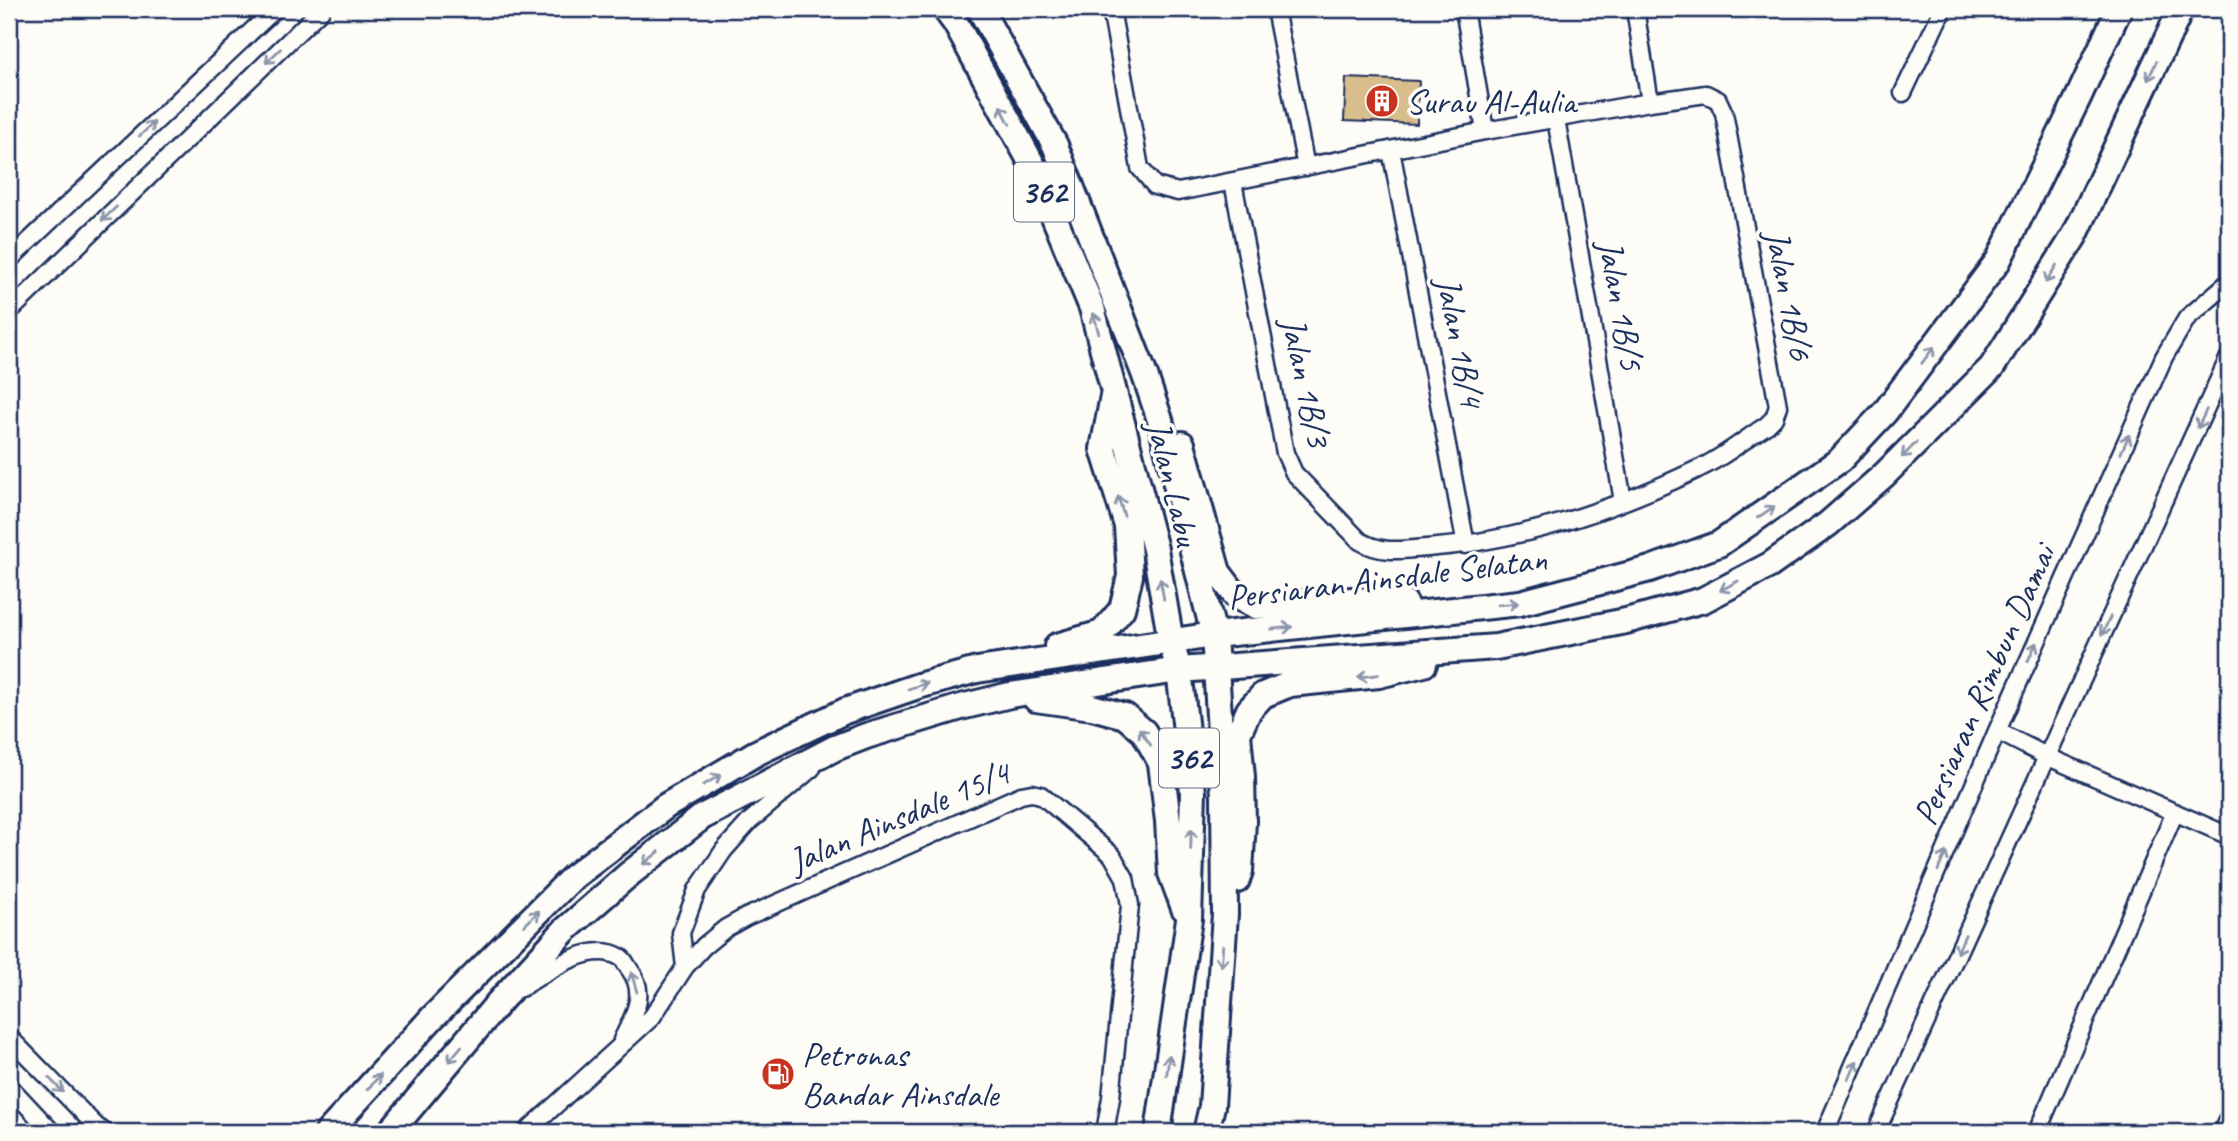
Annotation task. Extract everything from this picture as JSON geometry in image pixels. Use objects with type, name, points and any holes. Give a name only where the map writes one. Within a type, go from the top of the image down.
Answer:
[{"type":"main road","name":"Jalan Labu","points":[[945,9],[956,24],[1033,166],[1092,308],[1155,549],[1171,642],[1179,670],[1193,792],[1188,919],[1158,1132]]},
{"type":"main road","name":"Jalan Labu","points":[[980,9],[1055,145],[1144,373],[1160,420],[1214,635],[1224,796],[1225,914],[1212,1106],[1206,1132]]},
{"type":"main road","name":"Persiaran Ainsdale Selatan","points":[[1004,666],[1214,635],[1520,603],[1650,569],[1719,544],[1840,460],[1885,412],[1998,261],[2119,9]]},
{"type":"main road","name":"Persiaran Ainsdale Selatan","points":[[390,1132],[499,1002],[564,930],[702,817],[835,748],[866,736],[1010,695],[1179,670],[1496,648],[1703,600],[1770,565],[1828,524],[1884,475],[1992,368],[2075,234],[2181,9]]},
{"type":"main road","points":[[1144,373],[1171,415],[1186,457],[1218,572],[1236,596],[1256,606],[1352,600],[1457,609]]},
{"type":"main road","points":[[328,1132],[432,1018],[573,877],[666,806],[756,753],[845,711],[918,686],[977,670],[1004,666],[1101,634],[1122,609],[1130,576],[1127,526],[1103,449],[1114,389]]},
{"type":"main road","points":[[1225,914],[1240,872],[1243,822],[1238,734],[1249,710],[1262,695],[1290,684],[1380,675],[1415,668],[1457,651]]},
{"type":"main road","points":[[1010,695],[1091,707],[1125,716],[1144,732],[1161,763],[1171,873],[1188,919]]},
{"type":"street","points":[[9,260],[275,9]]},
{"type":"street","points":[[9,312],[322,9]]},
{"type":"street","points":[[1111,9],[1140,168],[1155,186],[1178,192],[1485,131],[1650,102],[1635,9]]},
{"type":"street","points":[[1275,9],[1306,167]]},
{"type":"street","points":[[1464,9],[1485,131]]},
{"type":"street","points":[[1903,93],[1943,9]]},
{"type":"street","name":"Jalan 1B/6","points":[[1387,552],[1466,545],[1548,528],[1623,501],[1703,467],[1774,418],[1778,406],[1724,113],[1718,100],[1706,94],[1650,102]]},
{"type":"street","name":"Jalan 1B/5","points":[[1556,119],[1623,501]]},
{"type":"street","name":"Jalan 1B/4","points":[[1391,150],[1466,545]]},
{"type":"street","name":"Jalan 1B/3","points":[[1233,182],[1285,453],[1294,473],[1360,541],[1387,552]]},
{"type":"street","name":"Persiaran Rimbun Damai","points":[[1825,1132],[1997,731],[2164,357],[2187,318],[2229,282]]},
{"type":"street","points":[[1876,1132],[2229,357]]},
{"type":"street","points":[[1997,731],[2046,756],[2229,836]]},
{"type":"street","points":[[685,967],[681,933],[696,890],[724,850],[750,821],[835,748]]},
{"type":"street","name":"Jalan Ainsdale 15/4","points":[[526,1132],[652,1017],[685,967],[704,946],[726,928],[1021,795],[1032,793],[1041,795],[1112,855],[1125,878],[1130,905],[1111,1098],[1105,1132]]},
{"type":"street","points":[[2037,1132],[2175,811]]},
{"type":"street","points":[[499,1002],[562,963],[583,955],[602,951],[621,957],[635,977],[639,1004],[619,1045]]},
{"type":"street","points":[[9,1037],[105,1132]]},
{"type":"street","points":[[9,1086],[52,1132]]},
{"type":"street","points":[[2222,1132],[2229,1116]]},
{"type":"building","name":"Surau Al-Aulia","points":[[1346,78],[1419,81],[1417,124],[1344,121]]},
{"type":"place","name":"Surau Al-Aulia","points":[[1382,101]]},
{"type":"place","name":"Petronas Bandar Ainsdale","points":[[778,1074]]}]
